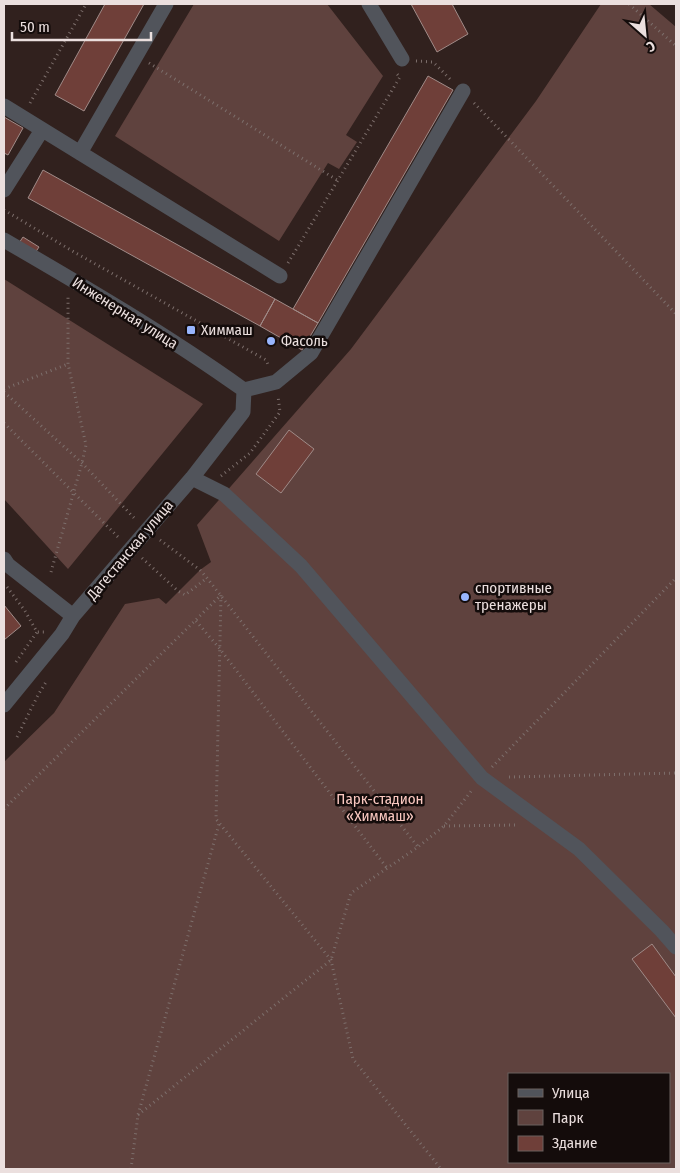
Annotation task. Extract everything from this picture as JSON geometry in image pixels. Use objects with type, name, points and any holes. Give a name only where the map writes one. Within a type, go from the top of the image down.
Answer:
[{"type":"street","points":[[80,153],[166,4]]},
{"type":"street","points":[[369,4],[402,59]]},
{"type":"street","points":[[244,390],[276,382],[310,353],[463,91]]},
{"type":"street","points":[[4,106],[280,276]]},
{"type":"street","points":[[4,190],[42,130]]},
{"type":"street","name":"Инженерная улица","points":[[4,240],[68,277],[208,364],[244,390]]},
{"type":"street","name":"Дагестанская улица","points":[[4,705],[62,634],[73,616],[192,478],[242,412],[244,390]]},
{"type":"street","points":[[192,478],[224,494],[301,566],[482,778],[579,849],[676,947]]},
{"type":"street","points":[[4,559],[8,565],[73,616]]},
{"type":"path","points":[[22,117],[86,4]]},
{"type":"path","points":[[629,4],[676,46]]},
{"type":"path","points":[[136,55],[337,180]]},
{"type":"path","points":[[280,276],[400,78],[391,67],[402,59]]},
{"type":"path","points":[[433,62],[676,314]]},
{"type":"path","points":[[4,210],[74,252],[266,360],[276,382],[280,412],[250,453],[209,486]]},
{"type":"path","points":[[52,572],[86,445],[68,364],[68,277],[74,252]]},
{"type":"path","points":[[68,364],[4,391],[82,463],[146,530]]},
{"type":"path","points":[[4,423],[130,548],[185,596],[207,578]]},
{"type":"path","points":[[154,546],[165,533]]},
{"type":"path","points":[[159,540],[200,570],[207,578],[418,847]]},
{"type":"path","points":[[143,560],[148,553]]},
{"type":"path","points":[[138,1115],[331,960],[351,893],[418,847],[444,826],[482,778],[676,578]]},
{"type":"path","points":[[4,583],[25,610],[37,632]]},
{"type":"path","points":[[4,809],[221,595]]},
{"type":"path","points":[[221,595],[216,819],[331,960],[353,1058],[441,1169]]},
{"type":"path","points":[[196,621],[220,649],[387,868]]},
{"type":"path","points":[[37,632],[62,634]]},
{"type":"path","points":[[15,663],[37,632]]},
{"type":"path","points":[[17,737],[48,679]]},
{"type":"path","points":[[482,778],[676,774]]},
{"type":"path","points":[[130,1169],[138,1115],[219,823]]},
{"type":"path","points":[[444,826],[518,825],[526,828]]},
{"type":"green space","points":[[194,4],[327,4],[383,76],[346,135],[357,142],[339,169],[328,163],[279,241],[115,136]]},
{"type":"green space","name":"Парк-стадион «Химмаш»","points":[[601,4],[649,4],[676,27],[676,1169],[4,1169],[4,762],[54,713],[125,604],[159,598],[166,604],[200,570],[211,562],[197,525],[351,349],[536,101]]},
{"type":"green space","points":[[4,279],[203,404],[68,569],[4,499]]},
{"type":"building","points":[[105,4],[144,4],[84,111],[55,95]]},
{"type":"building","points":[[411,4],[452,4],[468,34],[437,52]]},
{"type":"building","points":[[428,76],[453,90],[318,323],[293,309]]},
{"type":"building","points":[[4,117],[23,128],[8,155],[4,153]]},
{"type":"building","points":[[43,170],[275,299],[260,326],[28,198]]},
{"type":"building","points":[[23,237],[39,247],[35,253],[19,243]]},
{"type":"building","points":[[275,299],[318,323],[302,350],[260,326]]},
{"type":"building","points":[[289,430],[314,449],[281,493],[256,474]]},
{"type":"building","points":[[4,605],[21,626],[4,640]]},
{"type":"building","points":[[652,944],[676,977],[676,1018],[632,959]]},
{"type":"place","name":"Химмаш","points":[[191,330]]},
{"type":"place","name":"Фасоль","points":[[271,341]]},
{"type":"place","name":"спортивные тренажеры","points":[[465,597]]}]
